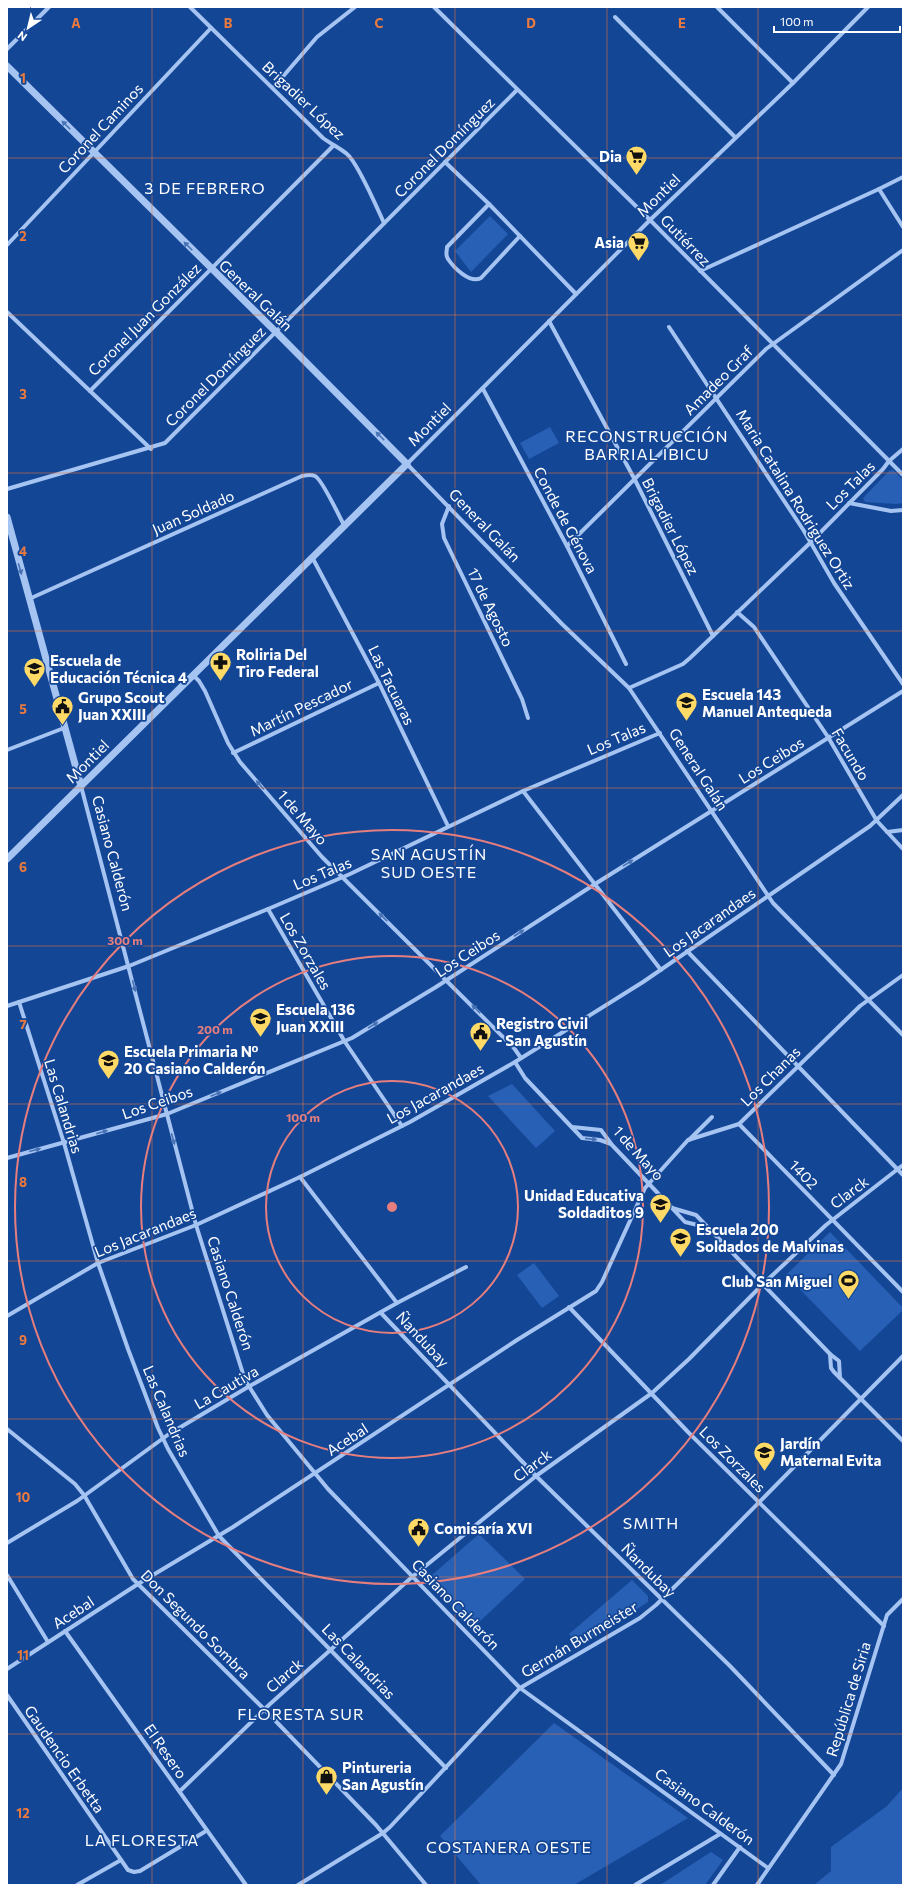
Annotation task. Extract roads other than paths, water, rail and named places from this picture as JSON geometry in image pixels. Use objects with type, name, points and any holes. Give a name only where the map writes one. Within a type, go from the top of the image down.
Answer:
[{"type":"street","points":[[7,49],[49,7]]},
{"type":"street","name":"Brigadier López","points":[[190,7],[333,146],[348,154],[355,164],[384,224]]},
{"type":"street","points":[[273,88],[317,37],[355,7]]},
{"type":"street","name":"Gutiérrez","points":[[434,7],[650,220],[771,344],[903,474]]},
{"type":"street","points":[[717,7],[793,84]]},
{"type":"street","name":"Montiel","points":[[7,859],[407,464],[650,220],[793,84],[868,7]]},
{"type":"street","points":[[615,17],[735,138]]},
{"type":"street","name":"Coronel Caminos","points":[[7,245],[93,151],[210,28]]},
{"type":"street","name":"General Galán","points":[[7,66],[276,332],[449,506],[562,624],[629,688],[778,909],[903,1035]]},
{"type":"street","name":"Coronel Domínguez","points":[[7,489],[151,449],[172,438],[517,90]]},
{"type":"street","name":"Coronel Juan González","points":[[90,391],[333,146]]},
{"type":"street","points":[[445,162],[489,204],[576,294]]},
{"type":"street","points":[[700,271],[903,178]]},
{"type":"street","points":[[879,189],[903,227]]},
{"type":"street","points":[[489,204],[447,247],[446,253],[448,259],[470,280],[476,281],[481,278],[520,236]]},
{"type":"street","name":"Amadeo Graf","points":[[567,546],[771,344],[903,250]]},
{"type":"street","points":[[7,312],[151,449]]},
{"type":"street","name":"Brigadier López","points":[[549,321],[634,480],[712,636]]},
{"type":"street","name":"Maria Catalina Rodriguez Ortiz","points":[[669,326],[718,398],[811,542],[834,583],[903,683]]},
{"type":"street","name":"Conde de Génova","points":[[482,389],[567,546],[626,664]]},
{"type":"street","name":"Los Talas","points":[[629,688],[683,664],[811,542],[883,469],[889,461],[903,449]]},
{"type":"street","name":"Juan Soldado","points":[[29,599],[302,476],[310,474],[314,475],[321,482],[344,525]]},
{"type":"street","points":[[849,503],[891,511],[903,510]]},
{"type":"street","name":"17 de Agosto","points":[[449,506],[442,524],[444,538],[522,699],[528,718]]},
{"type":"street","name":"Casiano Calderón","points":[[7,517],[81,786],[196,1225],[248,1387],[267,1415],[315,1474],[412,1577],[520,1688],[768,1868]]},
{"type":"street","name":"Las Tacuaras","points":[[312,557],[379,683],[448,826]]},
{"type":"street","name":"Facundo","points":[[737,612],[754,627],[828,737],[877,821],[903,849]]},
{"type":"street","name":"1 de Mayo","points":[[193,675],[205,691],[233,753],[322,857],[447,980],[514,1048],[521,1058]]},
{"type":"street","name":"Martín Pescador","points":[[233,753],[379,683]]},
{"type":"street","name":"Los Ceibos","points":[[7,1158],[167,1114],[345,1042],[447,980],[595,884],[903,691]]},
{"type":"street","points":[[7,750],[64,728]]},
{"type":"street","name":"Los Talas","points":[[7,1006],[129,966],[268,909],[341,877],[523,791],[660,733]]},
{"type":"street","points":[[523,791],[661,970]]},
{"type":"street","name":"Los Jacarandaes","points":[[7,1316],[98,1263],[196,1225],[300,1177],[402,1126],[515,1062],[661,970],[877,821],[903,795]]},
{"type":"street","points":[[886,832],[903,830]]},
{"type":"street","name":"Los Zorzales","points":[[268,909],[345,1042],[402,1126]]},
{"type":"street","points":[[687,951],[903,1175]]},
{"type":"street","name":"Los Chanas","points":[[648,1182],[688,1140],[739,1124],[797,1066],[868,999],[903,975]]},
{"type":"street","name":"Las Calandrias","points":[[19,1002],[64,1143],[98,1263],[128,1349],[163,1438],[219,1536],[446,1768]]},
{"type":"street","points":[[515,1062],[525,1078],[582,1138],[600,1140],[612,1145]]},
{"type":"street","points":[[688,1140],[712,1117]]},
{"type":"street","name":"1402","points":[[739,1124],[903,1292]]},
{"type":"street","name":"1 de Mayo","points":[[572,1127],[601,1130],[612,1145],[685,1222],[706,1228]]},
{"type":"street","name":"Clarck","points":[[180,1791],[264,1709],[412,1577],[536,1476],[652,1394],[762,1285],[832,1220],[903,1165]]},
{"type":"street","name":"Ñandubay","points":[[300,1177],[398,1303]]},
{"type":"street","name":"Acebal","points":[[7,1669],[138,1584],[219,1536],[569,1307],[593,1293],[600,1287],[648,1182]]},
{"type":"street","name":"1 de Mayo","points":[[672,1208],[682,1212],[692,1213],[840,1364],[840,1378]]},
{"type":"street","name":"La Cautiva","points":[[7,1543],[84,1495],[163,1438],[248,1387],[381,1312],[466,1267]]},
{"type":"street","name":"Los Zorzales","points":[[569,1307],[652,1394],[884,1626]]},
{"type":"street","name":"Ñandubay","points":[[381,1312],[536,1476],[730,1666],[834,1775]]},
{"type":"street","points":[[830,1354],[831,1368],[903,1441]]},
{"type":"street","name":"Germán Burmeister","points":[[298,1885],[383,1834],[520,1688],[640,1618],[662,1600],[903,1356]]},
{"type":"street","name":"Don Segundo Sombra","points":[[7,1429],[75,1484],[84,1495],[133,1579],[264,1709],[383,1834],[426,1885]]},
{"type":"street","points":[[7,1575],[48,1642]]},
{"type":"street","name":"República de Siria","points":[[757,1885],[834,1775],[845,1755],[887,1615],[903,1599]]},
{"type":"street","name":"El Resero","points":[[65,1631],[180,1791],[206,1831],[246,1885]]},
{"type":"street","name":"Gaudencio Erbetta","points":[[7,1695],[128,1870],[134,1872],[140,1871],[206,1831]]},
{"type":"street","points":[[635,1885],[720,1834]]},
{"type":"street","points":[[713,1885],[740,1847]]},
{"type":"street","points":[[77,1885],[121,1860]]},
{"type":"place","name":"Dia","points":[[637,176]]},
{"type":"place","name":"Asia","points":[[639,262]]},
{"type":"place","name":"Roliria Del Tiro Federal","points":[[220,682]]},
{"type":"place","name":"Escuela de Educación Técnica 4","points":[[35,688]]},
{"type":"place","name":"Escuela 143 Manuel Antequeda","points":[[687,722]]},
{"type":"place","name":"Grupo Scout Juan XXIII","points":[[62,726]]},
{"type":"place","name":"Escuela 136 Juan XXIII","points":[[260,1038]]},
{"type":"place","name":"Registro Civil - San Agustín","points":[[481,1052]]},
{"type":"place","name":"Escuela Primaria Nº 20 Casiano Calderón","points":[[109,1080]]},
{"type":"place","name":"Unidad Educativa Soldaditos 9","points":[[660,1224]]},
{"type":"place","name":"Escuela 200 Soldados de Malvinas","points":[[681,1258]]},
{"type":"place","name":"Club San Miguel","points":[[848,1300]]},
{"type":"place","name":"Jardín Maternal Evita","points":[[764,1472]]},
{"type":"place","name":"Comisaría XVI","points":[[419,1548]]},
{"type":"place","name":"Pintureria San Agustín","points":[[327,1796]]},
{"type":"district","name":"3 DE FEBRERO","points":[[205,187]]},
{"type":"district","name":"RECONSTRUCCIÓN BARRIAL IBICU","points":[[647,444]]},
{"type":"district","name":"SAN AGUSTÍN SUD OESTE","points":[[429,862]]},
{"type":"district","name":"SMITH","points":[[651,1522]]},
{"type":"district","name":"FLORESTA SUR","points":[[301,1713]]},
{"type":"district","name":"LA FLORESTA","points":[[142,1839]]},
{"type":"district","name":"COSTANERA OESTE","points":[[509,1846]]}]
